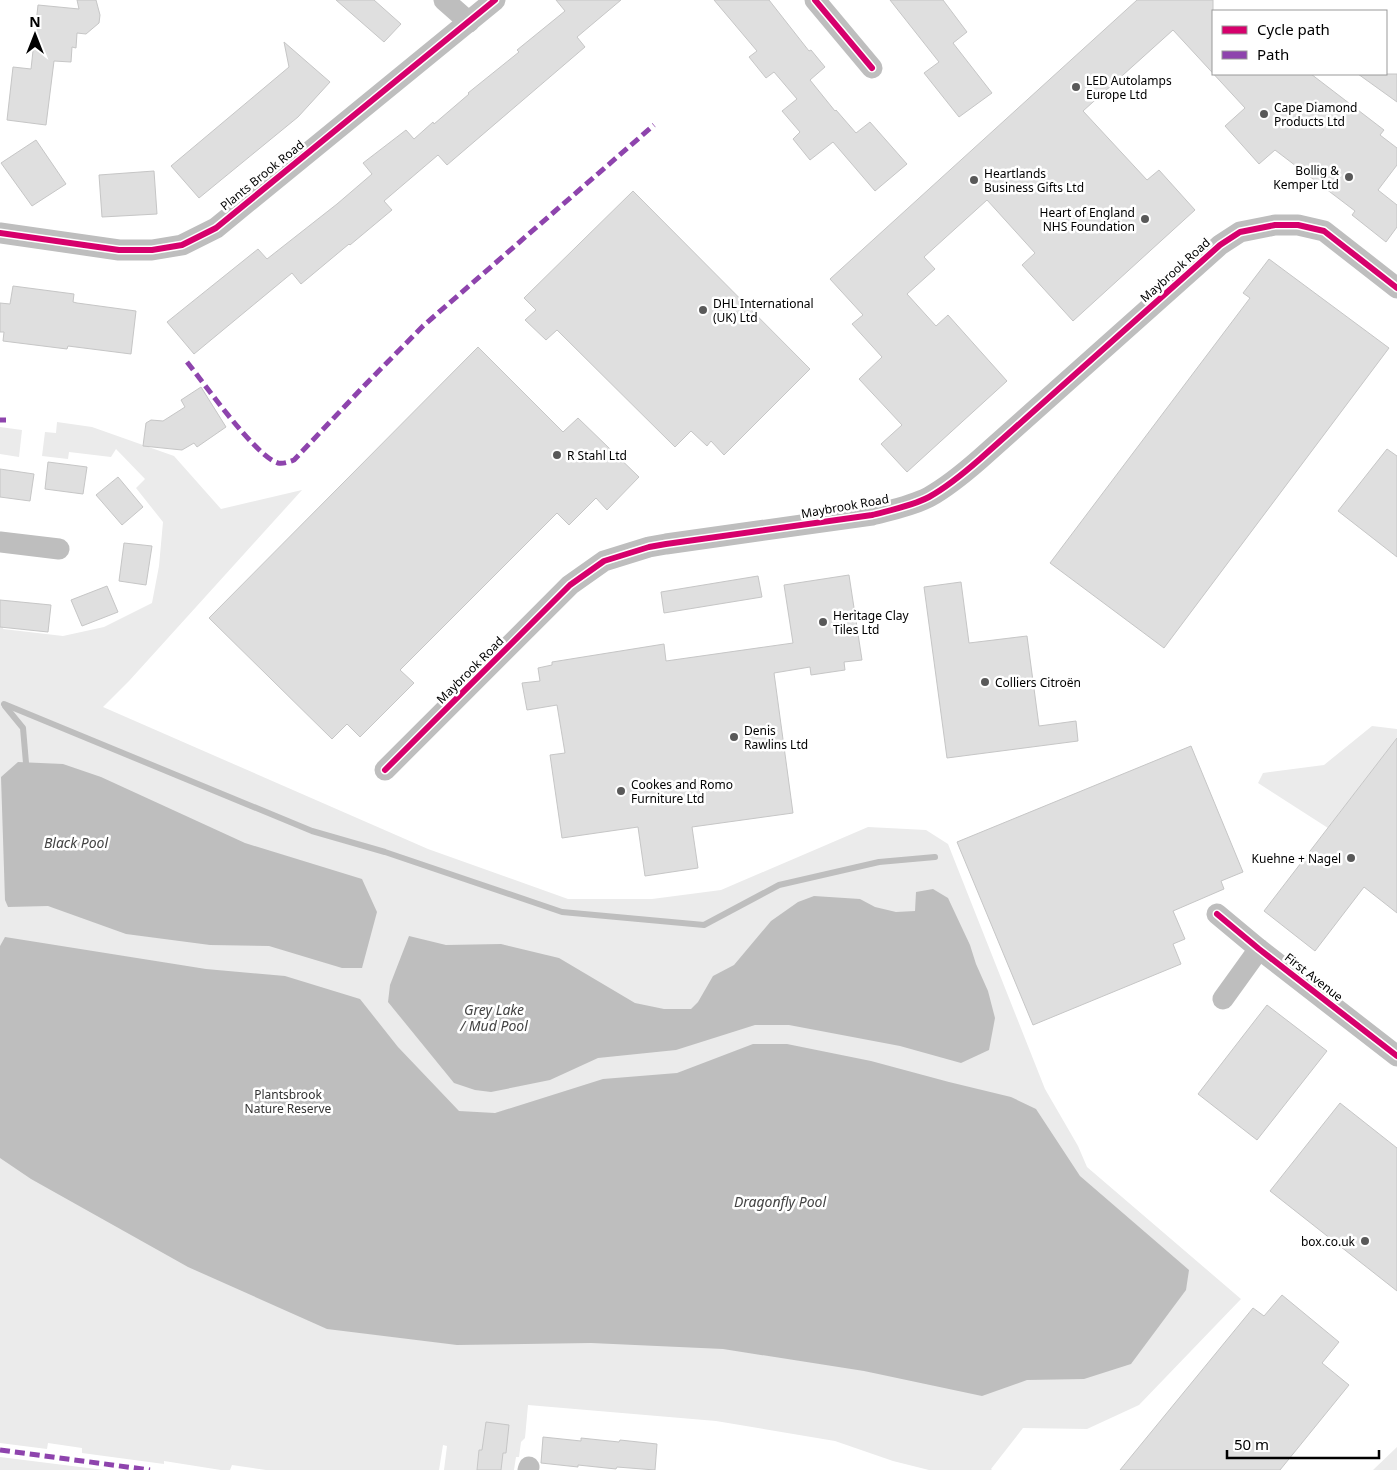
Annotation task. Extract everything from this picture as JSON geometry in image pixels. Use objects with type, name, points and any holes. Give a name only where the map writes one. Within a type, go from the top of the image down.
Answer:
[{"type":"street","points":[[444,0],[469,22]]},
{"type":"street","name":"Plants Brook Road","points":[[0,233],[119,250],[152,250],[182,245],[216,228],[495,0]]},
{"type":"street","points":[[815,0],[872,68]]},
{"type":"street","name":"Maybrook Road","points":[[385,770],[570,585],[604,561],[648,547],[872,515],[928,498],[980,460],[1220,245],[1240,232],[1274,225],[1298,225],[1324,231],[1397,288]]},
{"type":"street","points":[[0,542],[59,549]]},
{"type":"street","name":"First Avenue","points":[[1217,914],[1397,1056]]},
{"type":"street","points":[[1222,999],[1259,948]]},
{"type":"green space","name":"Plantsbrook Nature Reserve","points":[[57,422],[92,427],[174,456],[221,509],[302,490],[129,681],[103,707],[428,849],[568,899],[652,899],[721,890],[868,827],[926,830],[948,844],[1045,1089],[1078,1146],[1087,1167],[1241,1299],[1139,1405],[1087,1429],[1023,1428],[992,1470],[929,1470],[893,1461],[835,1441],[716,1421],[528,1405],[525,1438],[521,1442],[519,1457],[516,1457],[514,1470],[444,1470],[447,1446],[443,1445],[439,1470],[266,1470],[232,1465],[230,1470],[221,1470],[164,1461],[164,1464],[82,1453],[82,1448],[48,1443],[47,1449],[0,1443],[0,621],[4,622],[3,629],[63,636],[104,627],[152,603],[159,566],[163,522],[136,488],[145,479],[116,449],[111,457],[69,452],[68,459],[42,456],[45,432],[56,433]]},
{"type":"green space","points":[[0,427],[22,430],[19,457],[0,454]]},
{"type":"green space","points":[[1372,726],[1397,729],[1397,738],[1328,828],[1258,783],[1263,773],[1324,765]]},
{"type":"green space","points":[[1397,1447],[1397,1470],[1373,1470]]},
{"type":"green space","points":[[0,1457],[104,1470],[0,1470]]},
{"type":"water","name":"Black Pool","points":[[18,762],[63,764],[101,777],[245,843],[362,879],[377,912],[362,968],[342,968],[269,946],[210,945],[126,934],[48,906],[8,907],[5,900],[1,777]]},
{"type":"water","name":"Grey Lake / Mud Pool","points":[[933,889],[948,898],[970,945],[988,991],[995,1018],[989,1050],[961,1063],[900,1046],[789,1025],[755,1025],[676,1050],[598,1058],[550,1080],[491,1092],[475,1090],[454,1083],[388,1002],[390,985],[409,936],[446,945],[501,944],[559,958],[635,1003],[664,1009],[691,1009],[698,1002],[713,976],[734,965],[771,921],[798,902],[814,896],[860,899],[875,907],[896,912],[915,911],[916,892]]},
{"type":"water","name":"Dragonfly Pool","points":[[5,937],[206,969],[285,976],[360,999],[398,1047],[459,1111],[495,1113],[603,1079],[677,1073],[753,1044],[787,1044],[871,1061],[1011,1097],[1036,1109],[1080,1176],[1189,1270],[1186,1290],[1131,1364],[1084,1379],[1027,1380],[982,1396],[864,1371],[723,1349],[591,1343],[457,1345],[327,1329],[188,1267],[31,1179],[0,1158],[0,946]]},
{"type":"building","points":[[77,0],[96,0],[100,15],[99,23],[86,34],[77,33],[76,48],[72,47],[71,62],[54,61],[46,125],[7,120],[13,67],[31,69],[38,5],[79,9]]},
{"type":"building","points":[[336,0],[374,0],[401,24],[384,42]]},
{"type":"building","points":[[556,0],[621,0],[577,37],[585,47],[447,165],[438,155],[384,201],[392,210],[350,245],[301,284],[292,273],[194,354],[167,322],[258,249],[267,259],[337,204],[372,174],[363,163],[406,130],[414,139],[433,122],[434,124],[468,93],[519,52],[517,50],[565,11]]},
{"type":"building","points":[[714,0],[769,0],[809,51],[811,50],[825,67],[810,80],[835,111],[856,133],[870,122],[907,164],[875,191],[833,142],[810,160],[793,139],[800,132],[782,111],[797,99],[774,72],[766,78],[749,57],[757,51]]},
{"type":"building","points":[[890,0],[943,0],[967,32],[953,43],[992,93],[959,117],[924,73],[939,62]]},
{"type":"building","points":[[1137,0],[1213,0],[1212,72],[1173,30],[1083,111],[1147,180],[1159,170],[1195,210],[1073,321],[1022,265],[1035,253],[987,200],[924,257],[935,269],[907,294],[936,326],[948,315],[1007,381],[907,472],[881,444],[902,425],[859,379],[882,357],[852,324],[863,315],[830,279]]},
{"type":"building","points":[[284,42],[330,82],[298,117],[199,198],[171,166],[289,67]]},
{"type":"building","points":[[1397,74],[1397,102],[1359,75]]},
{"type":"building","points":[[1215,75],[1312,75],[1384,130],[1380,135],[1397,148],[1397,165],[1378,190],[1397,205],[1397,227],[1386,242],[1352,215],[1355,211],[1275,150],[1259,164],[1225,126],[1245,108]]},
{"type":"building","points":[[36,140],[66,184],[32,206],[1,163]]},
{"type":"building","points":[[154,171],[157,214],[102,217],[99,175]]},
{"type":"building","points":[[633,191],[810,369],[724,455],[711,441],[707,446],[691,431],[675,447],[557,330],[546,340],[525,320],[536,310],[524,298]]},
{"type":"building","points":[[1269,259],[1389,348],[1164,648],[1050,563],[1250,298],[1243,293]]},
{"type":"building","points":[[13,286],[74,294],[73,302],[136,311],[131,354],[68,346],[67,349],[3,341],[4,332],[0,332],[0,303],[10,304]]},
{"type":"building","points":[[478,347],[563,432],[578,418],[639,477],[607,510],[596,498],[569,525],[557,513],[400,670],[414,683],[360,737],[347,724],[332,739],[209,618]]},
{"type":"building","points":[[201,387],[226,427],[197,447],[194,443],[182,450],[143,446],[146,423],[151,420],[163,421],[185,407],[181,400]]},
{"type":"building","points":[[1387,449],[1397,456],[1397,557],[1338,511]]},
{"type":"building","points":[[48,462],[87,467],[83,494],[45,489]]},
{"type":"building","points":[[0,469],[34,474],[30,501],[0,497]]},
{"type":"building","points":[[118,477],[143,507],[122,525],[96,495]]},
{"type":"building","points":[[124,543],[152,546],[146,585],[119,581]]},
{"type":"building","points":[[849,575],[862,660],[844,662],[845,670],[811,675],[810,667],[774,673],[793,813],[692,827],[698,868],[645,876],[638,827],[562,838],[550,755],[565,753],[557,705],[527,710],[522,683],[540,681],[538,668],[552,665],[552,662],[664,644],[666,661],[793,643],[784,585]]},
{"type":"building","points":[[758,576],[762,597],[664,613],[661,592]]},
{"type":"building","name":"Colliers Citroën","points":[[961,582],[969,643],[1027,636],[1039,726],[1076,721],[1078,741],[947,758],[924,587]]},
{"type":"building","points":[[107,586],[118,612],[82,626],[71,600]]},
{"type":"building","points":[[0,600],[51,605],[48,632],[0,627]]},
{"type":"building","name":"Kuehne + Nagel","points":[[1397,738],[1397,913],[1364,887],[1315,951],[1264,911]]},
{"type":"building","points":[[1191,746],[1243,872],[1221,881],[1224,889],[1173,911],[1185,939],[1173,944],[1181,964],[1033,1025],[957,842]]},
{"type":"building","points":[[1267,1005],[1327,1051],[1257,1140],[1198,1094]]},
{"type":"building","name":"box.co.uk","points":[[1340,1103],[1397,1148],[1397,1291],[1270,1191]]},
{"type":"building","points":[[1282,1295],[1339,1342],[1322,1363],[1349,1385],[1280,1470],[1120,1470],[1253,1308],[1264,1316]]},
{"type":"building","points":[[486,1422],[509,1425],[506,1453],[503,1453],[501,1470],[477,1470],[479,1450],[482,1450]]},
{"type":"building","points":[[543,1437],[581,1441],[581,1438],[619,1442],[620,1440],[657,1444],[655,1470],[617,1467],[616,1469],[578,1465],[578,1467],[541,1463]]},
{"type":"waterway","points":[[4,704],[312,831],[385,852],[562,912],[704,925],[779,885],[879,862],[935,857]]},
{"type":"waterway","points":[[5,706],[23,728],[26,763]]},
{"type":"marked path","points":[[187,362],[230,418],[268,458],[278,463],[294,460],[423,326],[654,125]]},
{"type":"marked path","points":[[0,420],[6,420]]},
{"type":"marked path","points":[[0,1450],[150,1470]]},
{"type":"cycle path","points":[[0,233],[119,250],[152,250],[182,245],[216,228],[495,0]]},
{"type":"cycle path","points":[[815,0],[872,68]]},
{"type":"cycle path","points":[[385,770],[570,585],[604,561],[649,547],[666,544],[872,515],[909,505],[929,497],[974,464],[1220,245],[1240,232],[1275,225],[1298,225],[1324,231],[1397,288]]},
{"type":"cycle path","points":[[1217,914],[1397,1056]]},
{"type":"place","name":"LED Autolamps Europe Ltd","points":[[1076,87]]},
{"type":"place","name":"Cape Diamond Products Ltd","points":[[1264,114]]},
{"type":"place","name":"Bollig & Kemper Ltd","points":[[1349,177]]},
{"type":"place","name":"Heartlands Business Gifts Ltd","points":[[974,180]]},
{"type":"place","name":"Heart of England NHS Foundation","points":[[1145,219]]},
{"type":"place","name":"DHL International (UK) Ltd","points":[[703,310]]},
{"type":"place","name":"R Stahl Ltd","points":[[557,455]]},
{"type":"place","name":"Heritage Clay Tiles Ltd","points":[[823,622]]},
{"type":"place","name":"Colliers Citroën","points":[[985,682]]},
{"type":"place","name":"Denis Rawlins Ltd","points":[[734,737]]},
{"type":"place","name":"Cookes and Romo Furniture Ltd","points":[[621,791]]},
{"type":"place","name":"Kuehne + Nagel","points":[[1351,858]]},
{"type":"place","name":"box.co.uk","points":[[1365,1241]]}]
